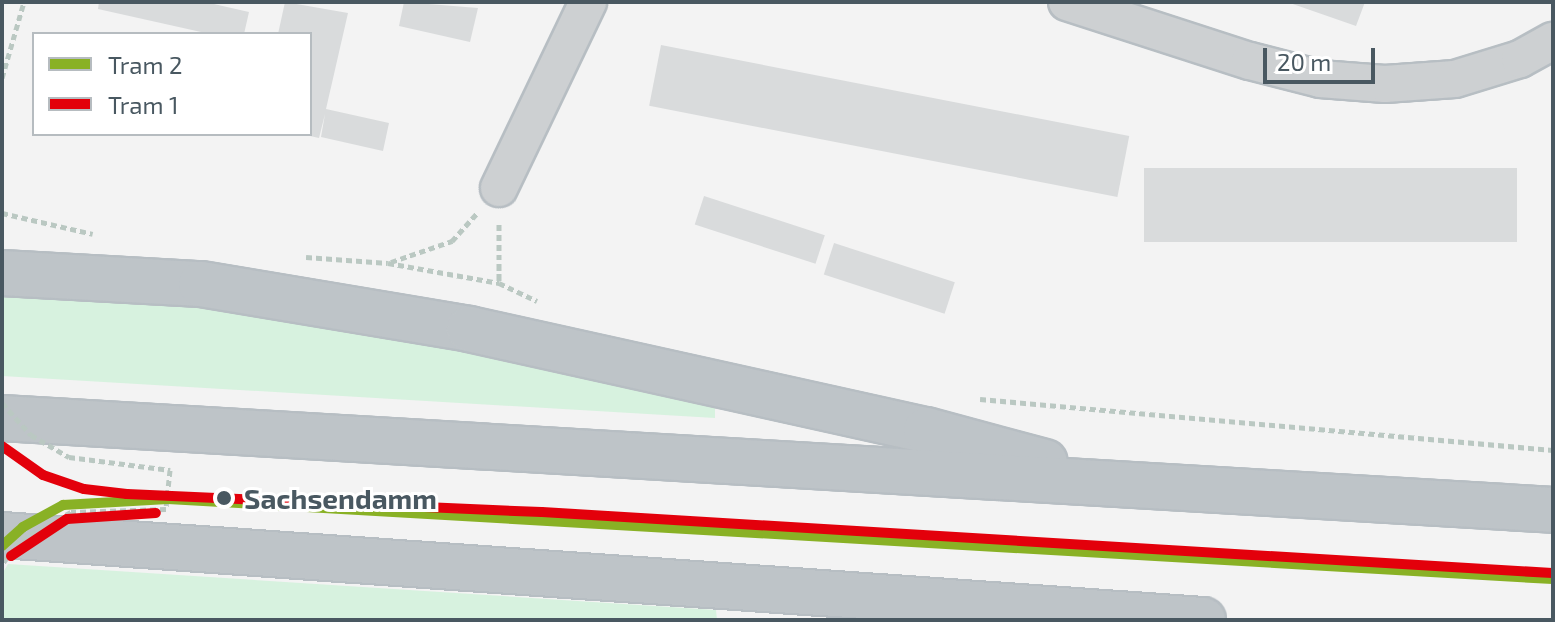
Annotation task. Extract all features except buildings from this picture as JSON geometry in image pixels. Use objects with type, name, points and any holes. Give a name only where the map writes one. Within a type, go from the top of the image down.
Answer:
[{"type":"highway","points":[[2,273],[201,284],[469,329],[926,430],[1132,486]]},
{"type":"highway","points":[[2,418],[1553,510]]},
{"type":"highway","points":[[2,535],[1203,620]]},
{"type":"street","points":[[499,188],[588,2]]},
{"type":"street","points":[[1067,2],[1250,61],[1320,79],[1385,84],[1455,79],[1520,59],[1553,41]]},
{"type":"path","points":[[2,78],[24,2]]},
{"type":"path","points":[[388,263],[452,241],[499,188]]},
{"type":"path","points":[[499,188],[499,283],[543,306]]},
{"type":"path","points":[[971,398],[1553,450]]},
{"type":"path","points":[[2,403],[31,435],[69,457],[170,470],[166,509],[71,512],[19,541],[2,564]]},
{"type":"green space","points":[[2,290],[343,321],[715,400],[715,418],[2,376]]},
{"type":"green space","points":[[8,564],[716,610],[717,620],[2,620],[2,574]]},
{"type":"tram line","name":"1","points":[[2,446],[43,475],[84,489],[127,494],[542,512],[1552,573]]},
{"type":"tram line","name":"2","points":[[2,546],[23,527],[63,505],[168,499],[1553,579]]},
{"type":"tram line","name":"1","points":[[11,556],[67,519],[156,513]]},
{"type":"place","name":"Sachsendamm","points":[[224,498]]}]
